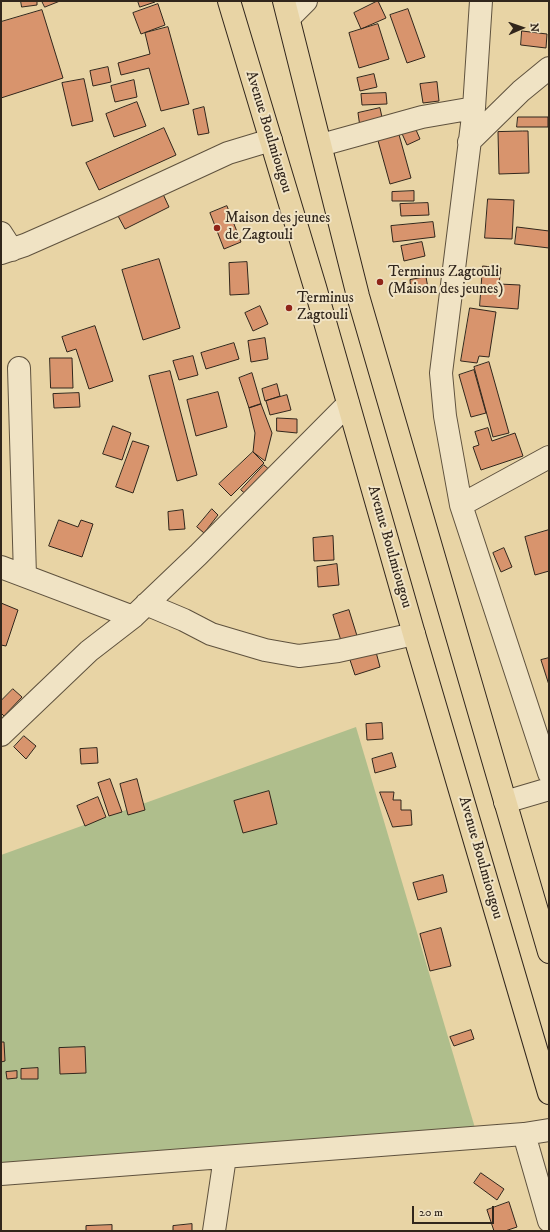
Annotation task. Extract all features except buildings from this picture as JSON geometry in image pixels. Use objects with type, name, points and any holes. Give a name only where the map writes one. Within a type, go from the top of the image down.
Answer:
[{"type":"highway","name":"Avenue Boulmiougou","points":[[229,1],[271,140],[549,1093]]},
{"type":"highway","points":[[286,9],[358,296],[549,952]]},
{"type":"street","points":[[286,9],[306,1]]},
{"type":"street","points":[[480,1],[474,108],[441,372],[445,416],[461,505],[549,773]]},
{"type":"street","points":[[469,142],[521,91],[549,68]]},
{"type":"street","points":[[321,145],[422,117],[474,108]]},
{"type":"street","points":[[5,245],[109,208],[228,153],[271,140]]},
{"type":"street","points":[[19,368],[25,576]]},
{"type":"street","points":[[1,735],[89,651],[139,610],[198,555],[348,404]]},
{"type":"street","points":[[461,505],[549,457]]},
{"type":"street","points":[[1,568],[139,610],[184,620],[211,634],[265,650],[299,656],[338,651],[414,634]]},
{"type":"street","points":[[505,802],[549,789]]},
{"type":"street","points":[[1,1174],[524,1134],[549,1130]]},
{"type":"street","points":[[524,1134],[549,1221]]},
{"type":"street","points":[[214,1231],[225,1157]]},
{"type":"green space","points":[[356,727],[478,1138],[1,1174],[1,855]]},
{"type":"place","name":"Maison des jeunes de Zagtouli","points":[[217,228]]},
{"type":"place","name":"Terminus Zagtouli (Maison des jeunes)","points":[[380,282]]},
{"type":"place","name":"Terminus Zagtouli","points":[[289,308]]}]
